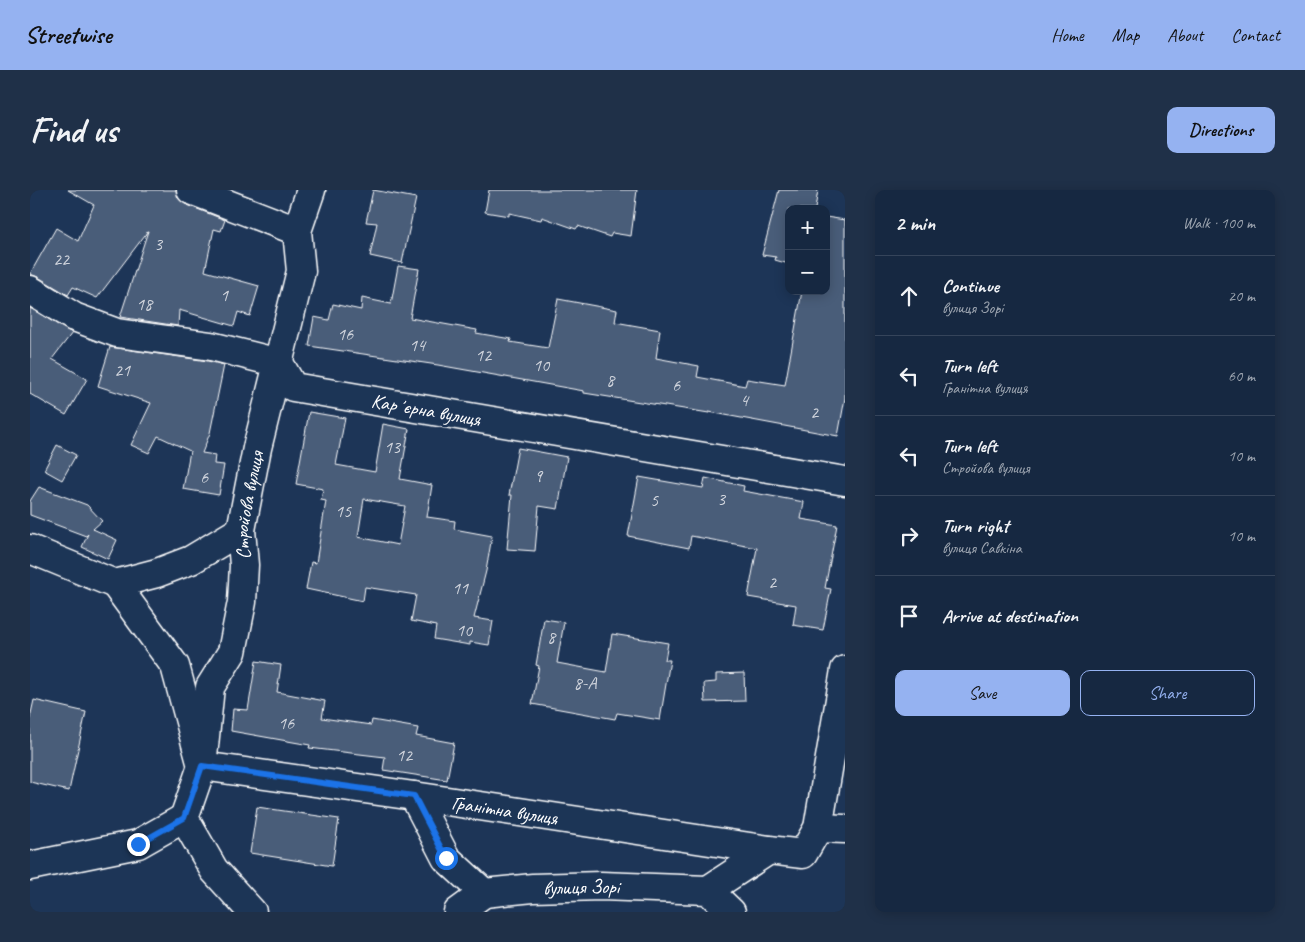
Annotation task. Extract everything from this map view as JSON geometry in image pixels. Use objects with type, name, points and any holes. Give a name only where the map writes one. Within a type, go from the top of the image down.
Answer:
[{"type":"street","points":[[191,190],[297,231]]},
{"type":"street","name":"Стройова вулиця","points":[[184,818],[202,766],[210,687],[232,652],[242,602],[244,565],[241,530],[257,448],[301,271],[297,231],[311,190]]},
{"type":"street","points":[[30,290],[74,317],[116,333],[211,346],[279,363]]},
{"type":"street","name":"Карʼєрна вулиця","points":[[279,363],[293,387],[845,481]]},
{"type":"street","points":[[115,584],[156,573],[190,560],[241,530]]},
{"type":"street","points":[[30,549],[115,584],[175,666],[202,766]]},
{"type":"street","points":[[845,670],[818,828],[845,829]]},
{"type":"street","name":"Гранітна вулиця","points":[[202,766],[803,854],[818,828]]},
{"type":"street","points":[[414,796],[446,858],[484,893],[458,912]]},
{"type":"street","points":[[30,866],[138,844],[184,818],[214,870],[252,912]]},
{"type":"street","points":[[732,912],[708,890],[769,850]]},
{"type":"street","name":"вулиця Зорі","points":[[484,893],[533,888],[601,886],[708,890]]},
{"type":"building","points":[[68,190],[176,190],[179,199],[185,204],[225,220],[221,231],[214,229],[205,271],[259,286],[250,316],[238,312],[234,326],[179,310],[178,326],[120,317],[148,231],[97,298],[73,287],[68,295],[30,274],[56,228],[78,241],[94,205]]},
{"type":"building","points":[[373,190],[416,198],[402,263],[370,256],[377,223],[366,222]]},
{"type":"building","points":[[489,190],[637,190],[631,236],[612,233],[610,237],[578,226],[576,229],[542,217],[541,220],[509,213],[509,216],[485,212]]},
{"type":"building","points":[[779,190],[818,190],[816,205],[785,205],[785,263],[775,260],[776,257],[762,255]]},
{"type":"building","points":[[830,218],[845,220],[845,398],[838,436],[709,412],[584,393],[584,391],[438,365],[309,346],[314,317],[329,320],[333,304],[361,310],[362,298],[391,304],[398,266],[419,269],[410,318],[477,330],[476,333],[511,339],[510,342],[548,348],[558,299],[617,310],[615,322],[660,330],[656,358],[699,366],[697,377],[745,386],[747,379],[785,385],[801,295],[830,295]]},
{"type":"building","points":[[30,308],[72,333],[52,359],[87,379],[66,415],[30,394]]},
{"type":"building","points":[[110,347],[224,365],[210,433],[202,453],[215,455],[214,464],[224,465],[219,495],[183,489],[190,451],[158,436],[149,453],[131,445],[151,403],[98,386]]},
{"type":"building","points":[[309,412],[345,418],[336,465],[375,472],[383,424],[409,429],[400,479],[432,485],[427,517],[455,521],[454,529],[492,536],[486,571],[474,618],[493,621],[489,645],[470,642],[470,645],[434,639],[436,626],[411,621],[416,595],[365,587],[363,601],[306,589],[311,562],[316,563],[326,501],[321,500],[323,489],[296,484]],"holes":[[[364,499],[405,506],[398,545],[358,537]]]},
{"type":"building","points":[[57,445],[76,455],[62,480],[44,470]]},
{"type":"building","points":[[518,448],[567,457],[558,509],[539,506],[535,551],[507,549],[512,495],[509,495]]},
{"type":"building","points":[[639,477],[703,488],[705,478],[744,486],[743,491],[804,502],[801,519],[837,525],[825,588],[831,589],[823,630],[793,625],[796,605],[748,597],[757,548],[691,536],[689,548],[628,536]]},
{"type":"building","points":[[39,487],[87,505],[102,521],[93,529],[117,540],[108,559],[82,547],[88,534],[86,536],[30,515],[30,501]]},
{"type":"building","points":[[544,619],[564,622],[557,663],[606,672],[612,634],[668,643],[665,660],[670,660],[660,720],[617,713],[615,719],[532,704],[539,666],[536,665]]},
{"type":"building","points":[[256,661],[281,665],[277,692],[325,701],[322,718],[371,725],[372,720],[418,728],[416,736],[454,743],[447,780],[383,770],[385,757],[309,748],[310,745],[231,731],[233,709],[248,710]]},
{"type":"building","points":[[744,673],[745,701],[705,702],[704,683],[716,682],[716,674]]},
{"type":"building","points":[[34,700],[86,712],[69,791],[30,782],[30,718]]},
{"type":"building","points":[[257,807],[339,819],[332,866],[250,853]]},
{"type":"route","points":[[138,844],[184,818],[202,766],[414,796],[446,858]]}]
